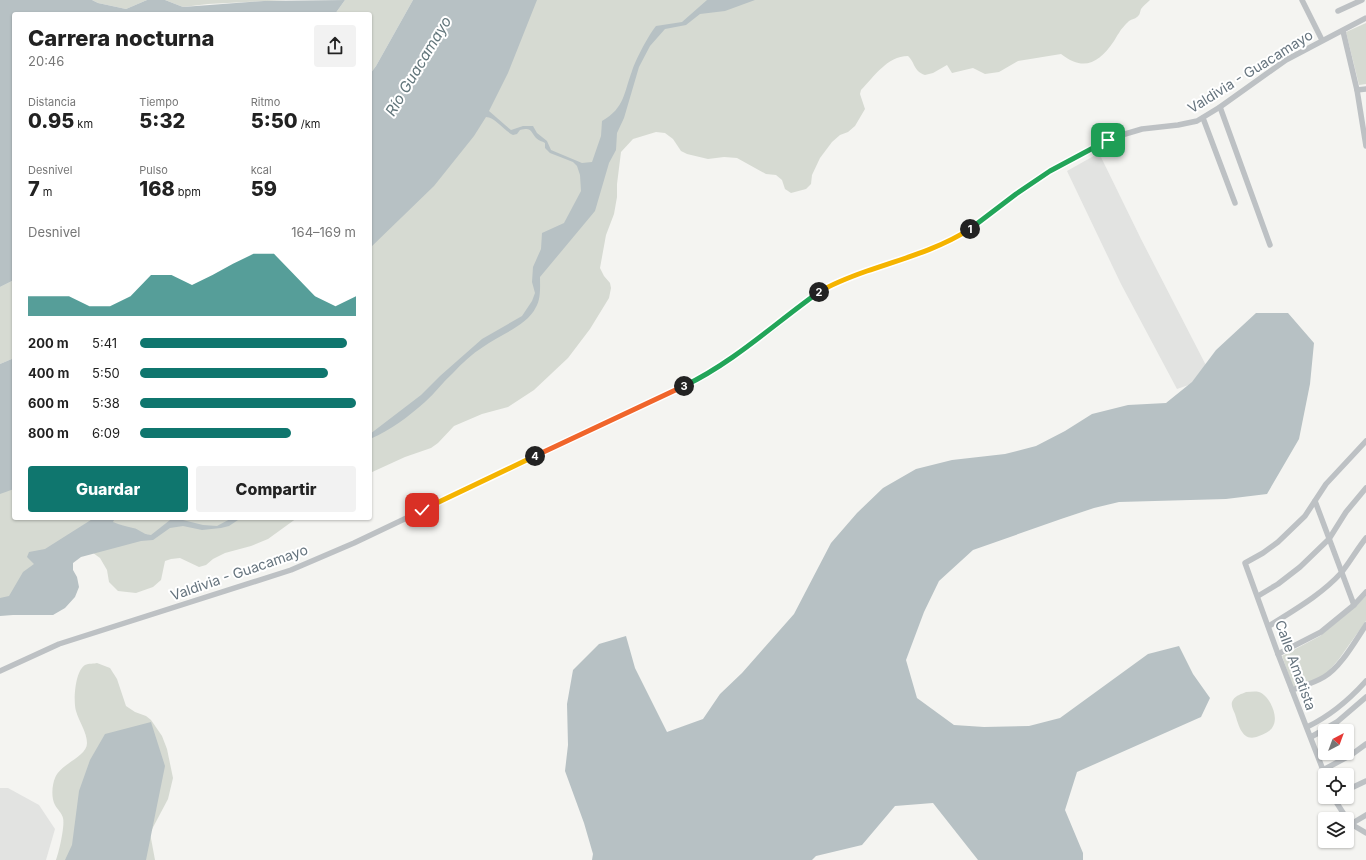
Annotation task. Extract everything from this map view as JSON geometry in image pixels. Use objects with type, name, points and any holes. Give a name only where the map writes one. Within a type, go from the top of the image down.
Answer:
[{"type":"street","points":[[1302,0],[1322,40]]},
{"type":"street","points":[[1338,12],[1362,0]]},
{"type":"street","name":"Valdivia - Guacamayo","points":[[0,671],[59,644],[291,570],[354,543],[709,373],[749,347],[825,288],[841,280],[934,248],[951,240],[975,225],[1016,194],[1050,171],[1108,140],[1135,130],[1192,123],[1203,118],[1275,67],[1322,40],[1343,31],[1366,18]]},
{"type":"street","points":[[1343,31],[1357,90],[1366,146]]},
{"type":"street","points":[[1357,90],[1366,89]]},
{"type":"street","points":[[1220,107],[1270,245]]},
{"type":"street","points":[[1203,118],[1235,203]]},
{"type":"street","points":[[1354,605],[1315,501],[1326,484],[1366,441]]},
{"type":"street","points":[[1258,596],[1289,576],[1329,539],[1346,512],[1366,488]]},
{"type":"street","name":"Calle Amatista","points":[[1315,501],[1305,516],[1278,542],[1245,563],[1322,768]]},
{"type":"street","points":[[1269,626],[1311,598],[1341,572],[1366,538]]},
{"type":"street","points":[[1278,654],[1321,632],[1354,605],[1366,592]]},
{"type":"street","points":[[1292,690],[1315,682],[1326,676],[1342,659],[1366,626]]},
{"type":"street","points":[[1307,727],[1344,703],[1366,681]]},
{"type":"street","points":[[1311,737],[1337,722],[1366,697]]},
{"type":"street","points":[[1332,768],[1366,744]]},
{"type":"street","points":[[1354,787],[1366,781]]},
{"type":"street","points":[[1354,822],[1366,815]]},
{"type":"street","points":[[1354,826],[1366,833]]},
{"type":"shaded area","points":[[92,0],[147,0],[126,9],[98,3]]},
{"type":"shaded area","points":[[165,0],[286,0],[208,4],[183,7]]},
{"type":"shaded area","points":[[345,0],[413,0],[372,71],[372,12],[336,12]]},
{"type":"shaded area","points":[[530,0],[1150,0],[1141,9],[1138,16],[1129,21],[1121,30],[1103,55],[1097,60],[1084,64],[1069,60],[1061,54],[1018,61],[999,72],[985,74],[973,68],[952,73],[947,65],[933,73],[925,75],[916,69],[908,56],[894,59],[887,63],[861,90],[860,94],[865,109],[855,126],[832,142],[820,158],[812,175],[811,184],[806,189],[791,193],[785,189],[782,180],[776,175],[766,174],[737,158],[724,157],[708,159],[687,154],[681,151],[673,139],[665,133],[656,132],[633,139],[621,152],[614,214],[606,235],[600,268],[610,283],[611,288],[609,298],[590,329],[568,358],[534,390],[508,407],[482,414],[454,426],[438,443],[431,448],[405,457],[372,472],[372,235]]},
{"type":"shaded area","points":[[1366,23],[1366,84],[1359,85],[1346,32]]},
{"type":"shaded area","points":[[1099,153],[1141,239],[1212,377],[1177,389],[1121,284],[1067,171]]},
{"type":"shaded area","points":[[12,281],[12,359],[0,364],[0,287]]},
{"type":"shaded area","points":[[12,484],[12,520],[294,520],[268,539],[251,546],[225,553],[213,559],[206,565],[199,567],[180,558],[165,561],[161,580],[153,587],[136,593],[118,591],[109,582],[107,570],[100,558],[89,550],[0,615],[0,488]]},
{"type":"shaded area","points":[[1366,596],[1366,621],[1339,659],[1327,673],[1315,680],[1293,687],[1282,656],[1320,636]]},
{"type":"shaded area","points":[[97,663],[110,668],[117,679],[126,706],[151,720],[162,736],[167,749],[173,778],[168,799],[150,833],[155,860],[56,860],[63,827],[63,818],[54,802],[52,795],[53,784],[58,773],[86,748],[86,735],[77,715],[75,706],[76,686],[79,673],[82,668],[87,664]]},
{"type":"shaded area","points":[[1246,692],[1259,692],[1263,694],[1273,708],[1274,713],[1275,719],[1272,728],[1266,733],[1254,738],[1245,736],[1240,729],[1232,705],[1234,698]]},
{"type":"shaded area","points":[[0,788],[8,788],[39,805],[55,829],[46,860],[0,860]]},
{"type":"water","points":[[0,0],[92,0],[98,3],[126,9],[147,0],[165,0],[183,7],[264,1],[345,0],[336,12],[12,12],[12,281],[0,287]]},
{"type":"water","name":"Río Guacamayo","points":[[413,0],[537,0],[508,73],[489,111],[511,130],[523,126],[533,126],[537,133],[547,141],[551,150],[582,163],[592,162],[601,136],[602,121],[615,111],[623,99],[636,60],[656,26],[682,22],[707,0],[755,0],[725,11],[700,14],[686,25],[665,29],[650,46],[639,67],[624,118],[617,133],[616,150],[609,163],[595,211],[540,277],[539,300],[532,314],[512,330],[471,356],[419,408],[385,432],[372,438],[372,432],[421,395],[482,339],[522,316],[532,301],[535,293],[532,282],[533,267],[541,249],[542,233],[564,223],[581,191],[580,175],[577,166],[573,162],[550,153],[545,148],[545,143],[537,139],[529,129],[520,130],[517,134],[513,135],[493,119],[486,117],[474,136],[434,186],[372,246],[372,71]]},
{"type":"water","points":[[1256,313],[1288,313],[1314,343],[1310,384],[1299,439],[1267,494],[1226,499],[1119,502],[1094,508],[973,550],[939,581],[924,612],[906,660],[917,698],[954,725],[984,727],[1029,726],[1060,718],[1148,654],[1179,646],[1193,674],[1210,698],[1201,717],[1077,772],[1065,810],[1083,853],[1083,860],[978,860],[933,803],[895,806],[862,845],[816,856],[812,860],[592,860],[593,854],[584,823],[565,771],[568,745],[567,704],[573,670],[599,644],[626,636],[635,668],[667,732],[703,719],[720,694],[742,673],[794,614],[831,543],[857,513],[883,488],[916,469],[952,460],[1005,454],[1036,446],[1065,431],[1092,414],[1128,405],[1166,403],[1192,382],[1216,350]]},
{"type":"water","points":[[12,359],[12,490],[0,494],[0,364]]},
{"type":"water","points":[[91,520],[114,520],[113,522],[151,535],[170,520],[183,520],[203,525],[217,526],[228,520],[238,520],[229,526],[221,528],[202,530],[183,526],[170,528],[153,540],[141,541],[81,557],[73,563],[73,570],[77,577],[79,587],[75,597],[65,608],[53,615],[0,616],[0,598],[9,596],[23,572],[34,564],[27,557],[29,552],[45,549]]},
{"type":"water","points":[[151,722],[165,766],[146,860],[65,860],[72,845],[79,791],[90,760],[105,734]]},
{"type":"route","points":[[422,510],[709,373],[749,347],[825,288],[841,280],[934,248],[951,240],[967,231],[1016,194],[1050,171],[1108,140]]}]
